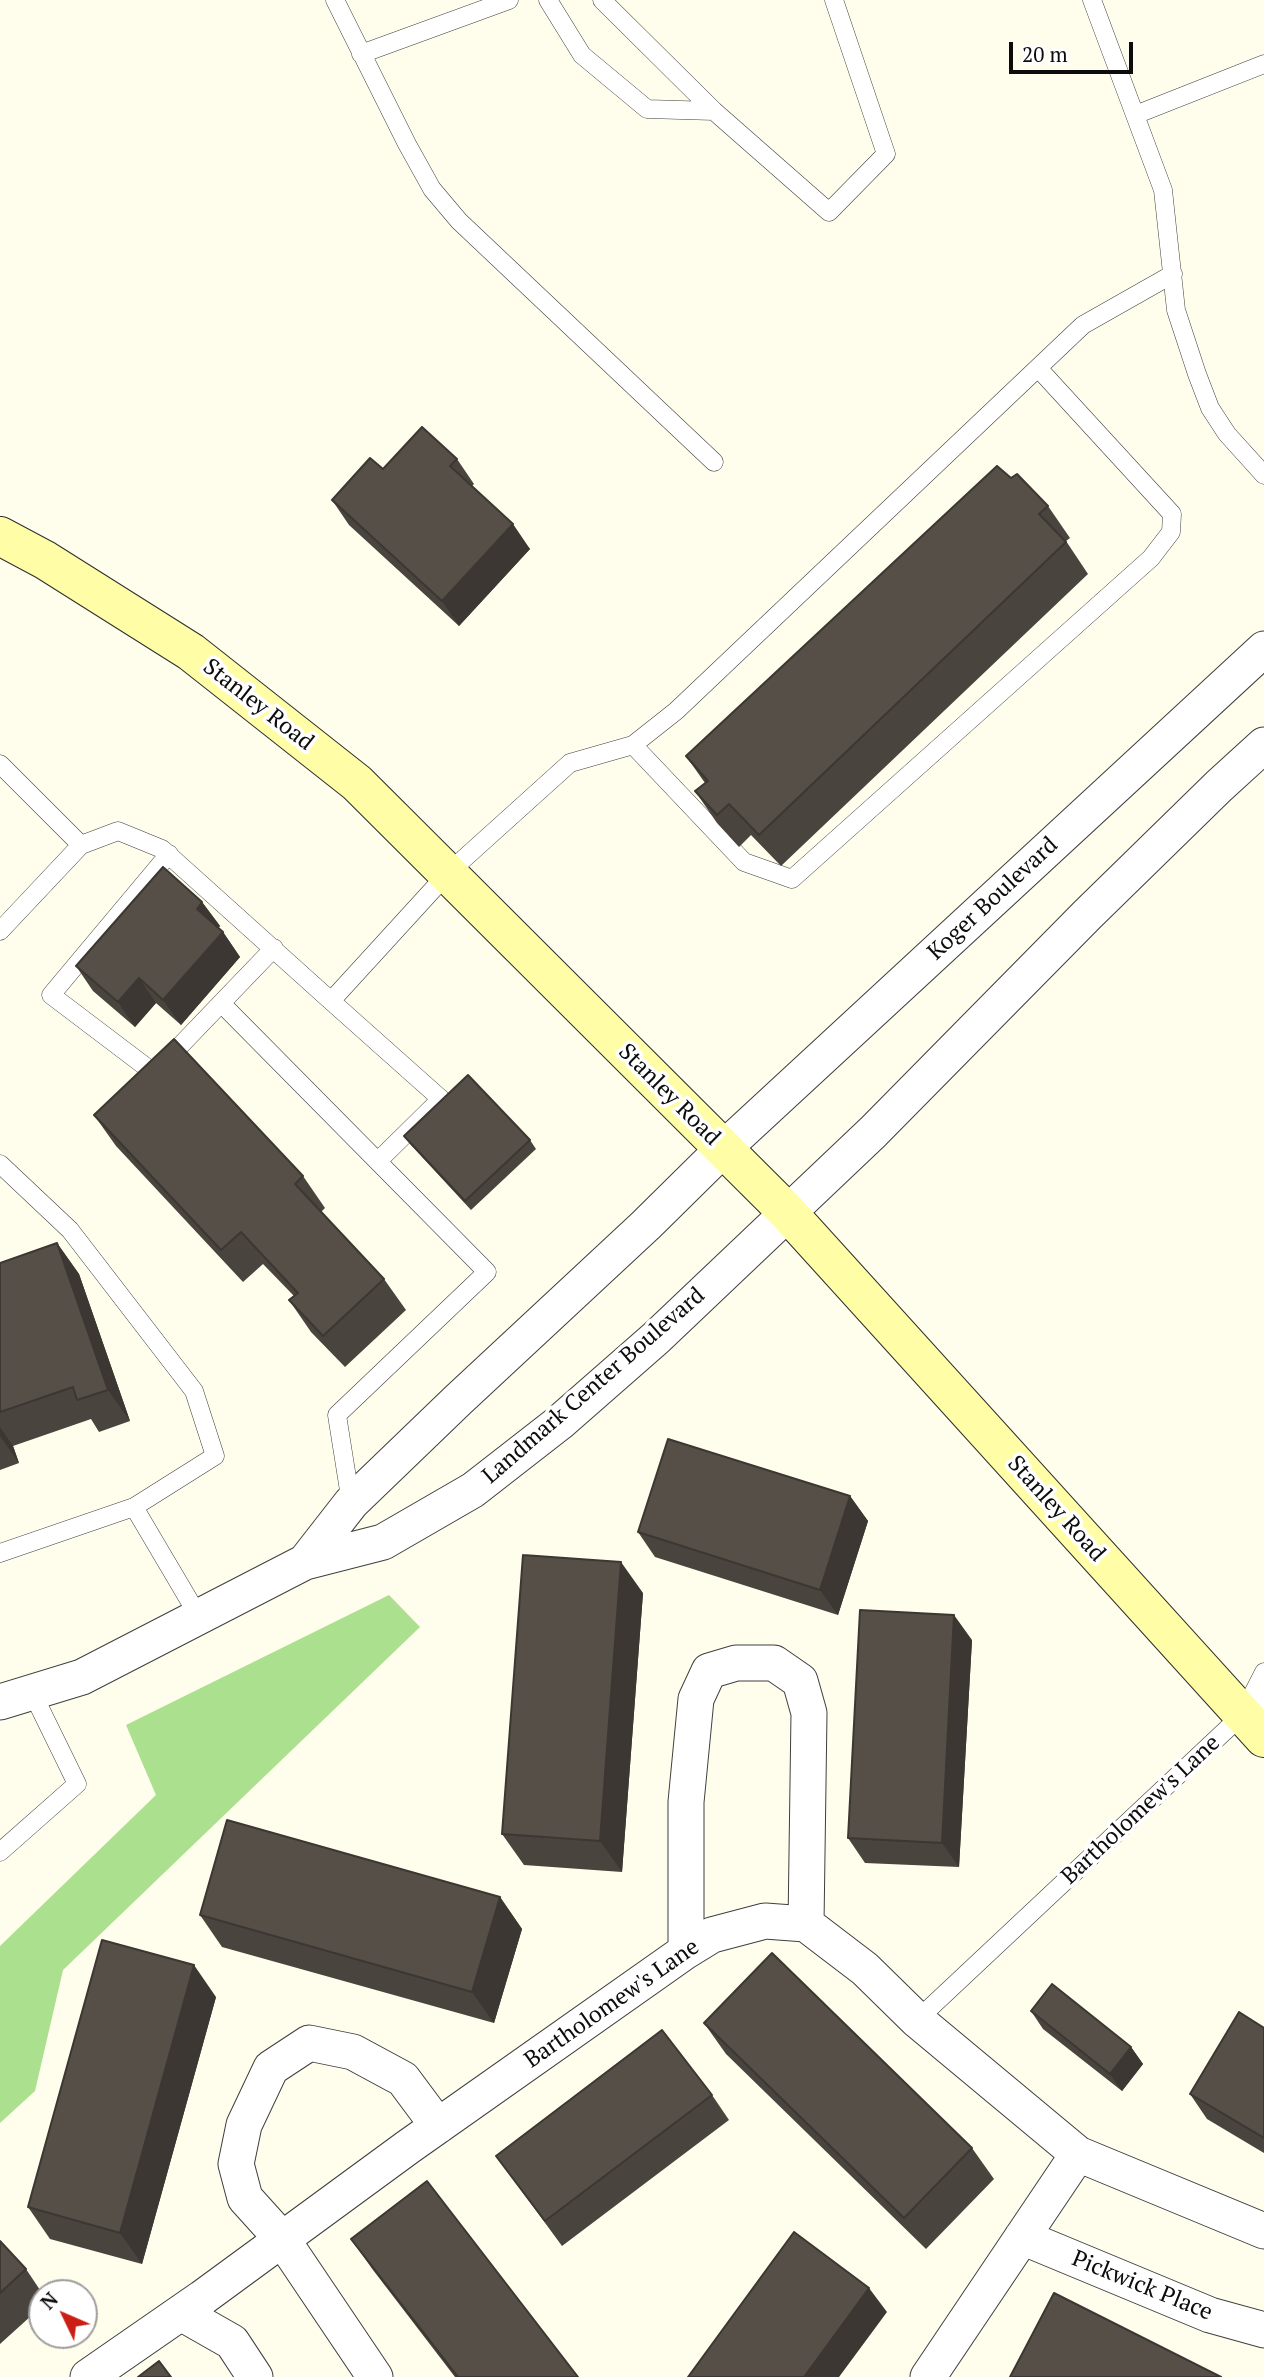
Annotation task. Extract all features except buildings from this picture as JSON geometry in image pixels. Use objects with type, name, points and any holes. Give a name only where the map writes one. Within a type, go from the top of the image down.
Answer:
[{"type":"street","name":"Stanley Road","points":[[0,536],[45,560],[191,652],[357,783],[788,1213],[1257,1718]]},
{"type":"street","name":"Koger Boulevard","points":[[722,1150],[1264,649]]},
{"type":"street","points":[[788,1213],[873,1132],[1087,915],[1264,745]]},
{"type":"street","name":"Landmark Center Boulevard","points":[[305,1562],[351,1503],[646,1226],[722,1150]]},
{"type":"street","name":"Landmark Center Boulevard","points":[[16,1697],[82,1677],[305,1562],[383,1542],[473,1490],[559,1423],[656,1338],[788,1213]]},
{"type":"street","points":[[686,1951],[686,1802],[695,1699],[709,1671],[736,1663],[775,1663],[800,1681],[809,1713],[806,1924],[865,1969],[917,2020],[1077,2154],[1264,2231]]},
{"type":"street","name":"Bartholomew's Lane","points":[[88,2377],[686,1951],[712,1935],[765,1921],[806,1924]]},
{"type":"street","points":[[375,2377],[282,2239],[245,2198],[236,2164],[244,2124],[271,2068],[309,2043],[353,2052],[403,2079],[438,2126]]},
{"type":"street","points":[[928,2377],[1077,2154]]},
{"type":"street","name":"Pickwick Place","points":[[1022,2237],[1210,2315],[1264,2330]]},
{"type":"street","points":[[181,2313],[232,2342],[255,2377]]},
{"type":"lane","points":[[335,0],[432,189],[459,221],[714,462]]},
{"type":"lane","points":[[361,54],[509,0]]},
{"type":"lane","points":[[548,0],[582,55],[647,109],[714,111]]},
{"type":"lane","points":[[602,0],[714,111],[829,212],[886,154],[834,0]]},
{"type":"lane","points":[[1092,0],[1163,190],[1176,310],[1210,408],[1227,434],[1264,475]]},
{"type":"lane","points":[[1135,115],[1264,64]]},
{"type":"lane","points":[[331,1001],[448,873],[570,764],[633,745],[677,711],[1083,325],[1173,274]]},
{"type":"lane","points":[[633,745],[744,862],[792,879],[1151,558],[1171,532],[1172,514],[1038,368]]},
{"type":"lane","points":[[0,764],[81,845]]},
{"type":"lane","points":[[0,931],[81,845],[118,831],[162,849],[442,1099],[378,1161]]},
{"type":"lane","points":[[169,854],[51,995],[155,1073],[274,948]]},
{"type":"lane","points":[[220,1003],[487,1272],[337,1415],[351,1503]]},
{"type":"lane","points":[[0,1164],[70,1230],[194,1391],[215,1456],[134,1507],[0,1553]]},
{"type":"lane","points":[[134,1507],[199,1617]]},
{"type":"lane","name":"Bartholomew's Lane","points":[[917,2020],[1257,1718],[1264,1672]]},
{"type":"lane","points":[[0,1852],[77,1784],[16,1697]]},
{"type":"green space","points":[[389,1595],[420,1627],[63,1970],[35,2091],[0,2123],[0,1946],[156,1795],[126,1725]]}]
